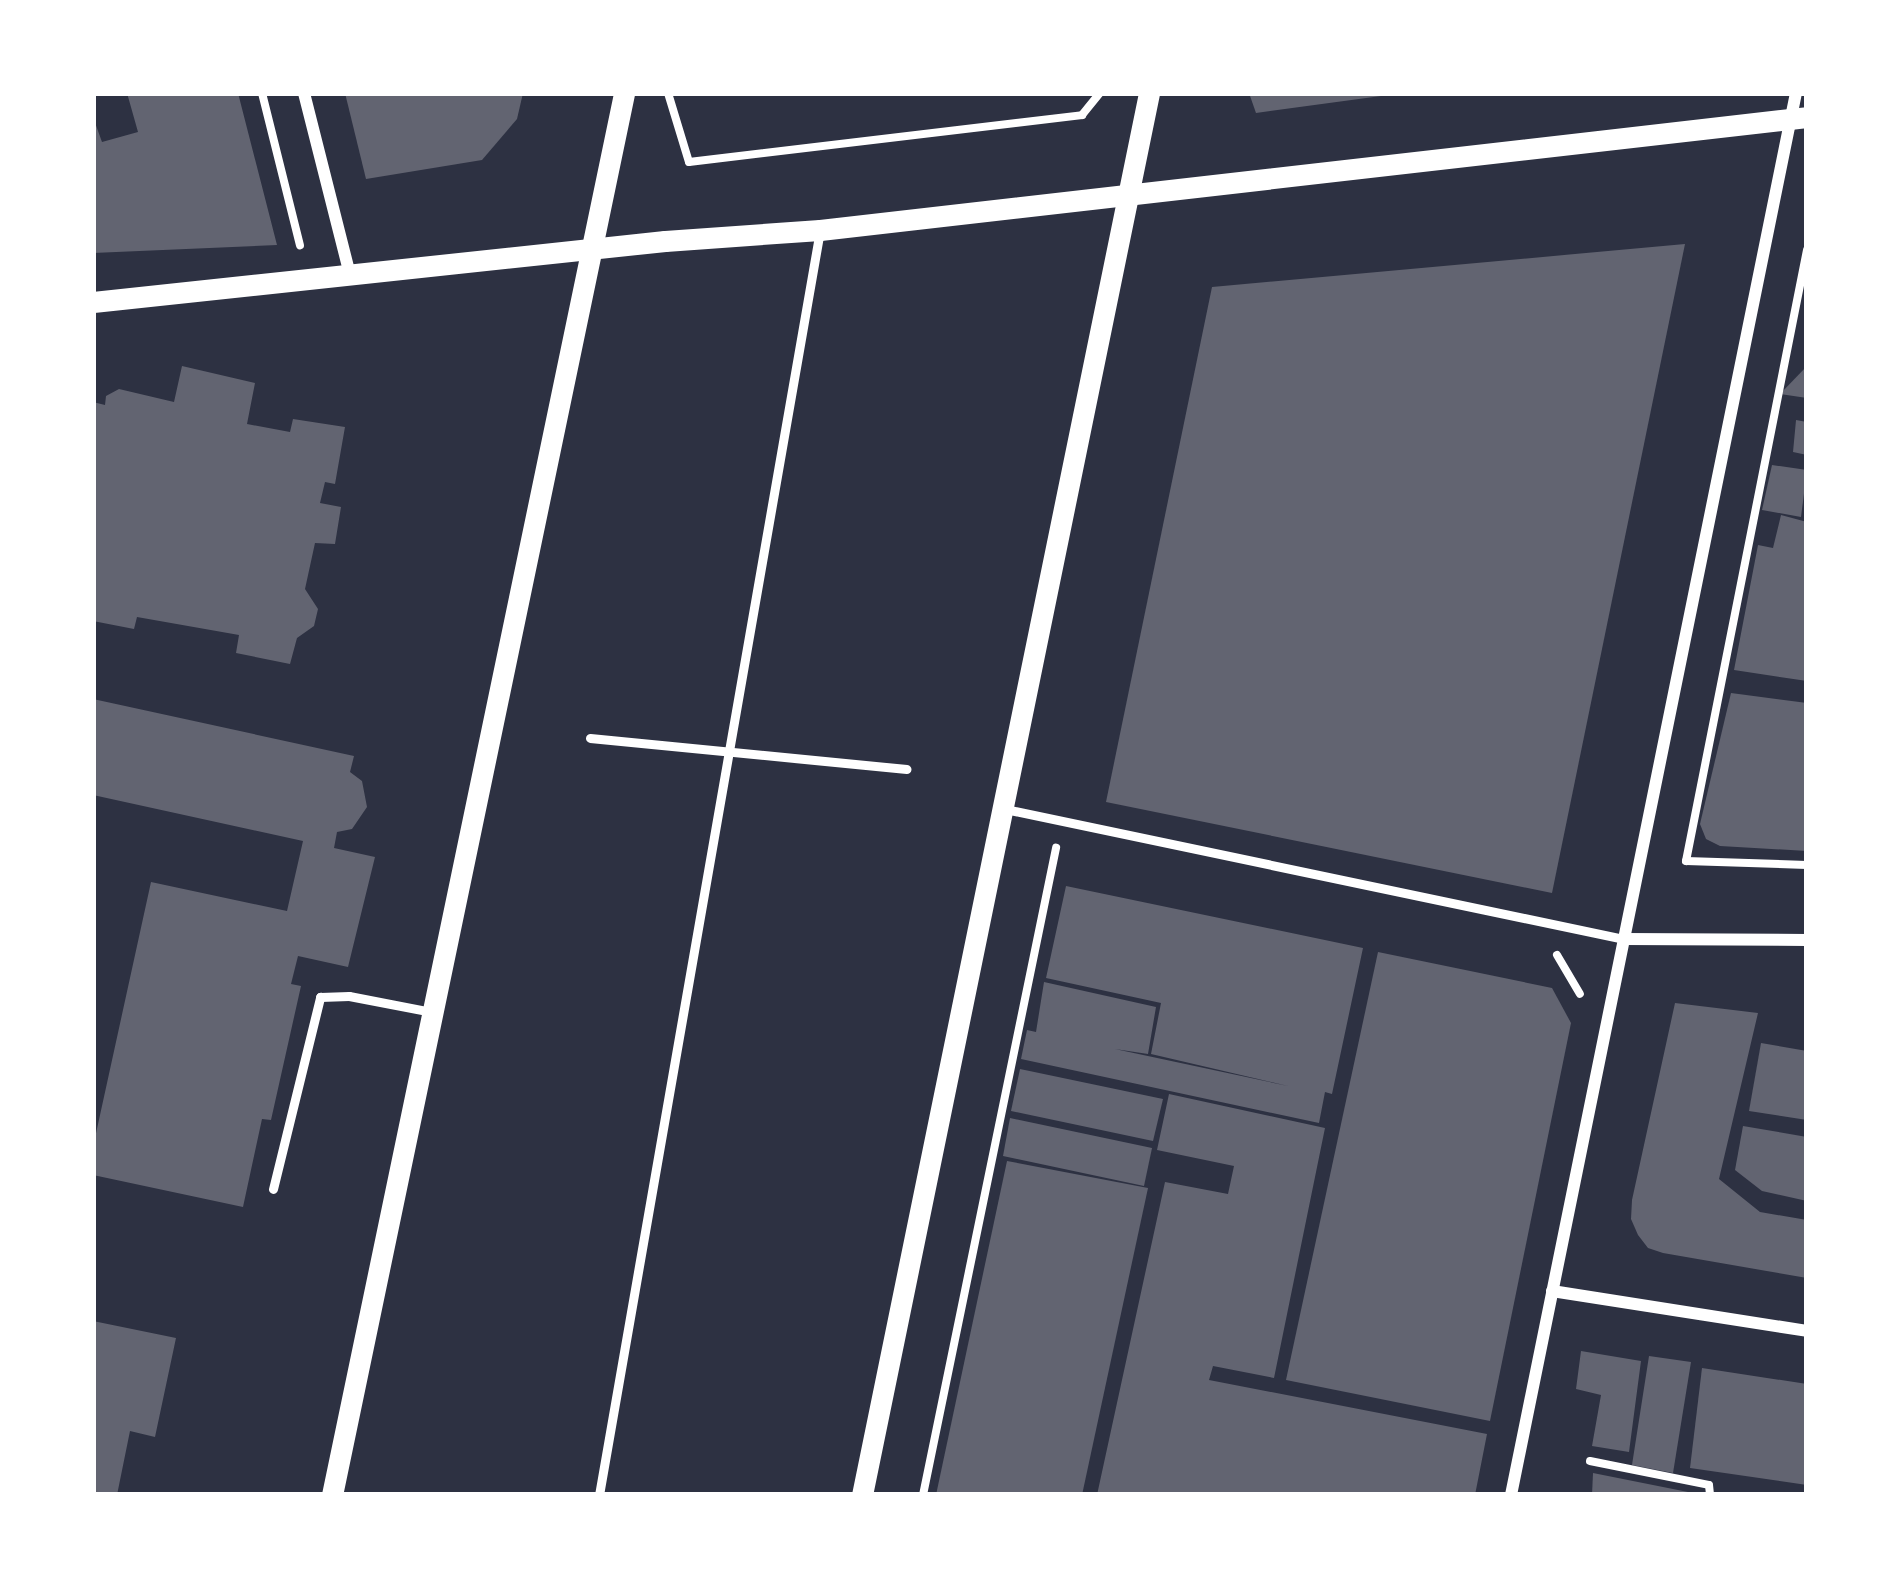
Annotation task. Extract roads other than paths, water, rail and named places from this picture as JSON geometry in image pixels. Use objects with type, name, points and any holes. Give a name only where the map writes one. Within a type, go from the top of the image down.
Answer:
[{"type":"street","points":[[304,93],[350,275]]},
{"type":"street","points":[[332,1495],[624,93]]},
{"type":"street","points":[[862,1495],[1149,93]]},
{"type":"street","points":[[1510,1495],[1799,118],[1796,93]]},
{"type":"street","points":[[93,302],[820,230],[1129,191],[1799,118]]},
{"type":"street","points":[[1624,939],[1807,940]]},
{"type":"street","points":[[1552,1291],[1807,1331]]},
{"type":"lane","points":[[599,1495],[820,230]]},
{"type":"lane","points":[[590,738],[906,769]]},
{"type":"lane","points":[[1005,808],[1624,939]]},
{"type":"lane","points":[[274,1189],[320,997],[349,996],[432,1012]]}]
